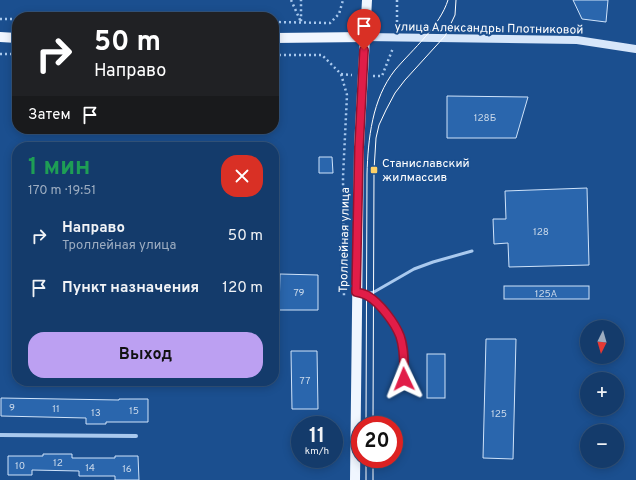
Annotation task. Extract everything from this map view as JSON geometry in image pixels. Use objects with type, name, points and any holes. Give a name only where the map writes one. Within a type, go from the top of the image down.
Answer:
[{"type":"main road","name":"Троллейная улица","points":[[355,480],[361,293],[359,147],[367,0]]},
{"type":"main road","points":[[0,37],[12,38]]},
{"type":"main road","points":[[279,38],[365,38]]},
{"type":"main road","name":"улица Александры Плотниковой","points":[[365,38],[577,40],[636,49]]},
{"type":"street","points":[[0,435],[136,436]]},
{"type":"lane","points":[[361,293],[374,292],[414,269],[432,262],[472,251]]},
{"type":"lane","points":[[361,293],[374,299],[387,315],[400,337],[403,350],[404,379]]},
{"type":"path","points":[[291,0],[301,22]]},
{"type":"path","points":[[301,0],[301,22]]},
{"type":"path","points":[[279,22],[330,23],[339,14],[343,0]]},
{"type":"path","points":[[0,20],[12,20]]},
{"type":"path","points":[[0,54],[12,54]]},
{"type":"path","points":[[279,55],[322,55],[341,74]]},
{"type":"building","points":[[573,0],[608,0],[606,22],[582,19]]},
{"type":"building","points":[[447,96],[528,97],[516,138],[447,138]]},
{"type":"building","points":[[319,157],[332,157],[333,173],[319,173]]},
{"type":"building","points":[[587,188],[589,265],[509,267],[508,243],[494,244],[493,219],[506,219],[505,191]]},
{"type":"building","points":[[280,274],[318,275],[318,310],[279,310]]},
{"type":"building","points":[[504,286],[589,286],[589,299],[504,299]]},
{"type":"building","points":[[486,339],[516,339],[513,459],[483,458]]},
{"type":"building","points":[[291,351],[317,351],[318,409],[292,409]]},
{"type":"building","points":[[427,354],[445,354],[445,398],[427,398]]},
{"type":"building","points":[[1,398],[148,399],[148,422],[106,422],[106,424],[86,424],[86,418],[1,416]]},
{"type":"building","points":[[43,454],[72,454],[72,458],[115,458],[115,456],[138,456],[139,480],[115,480],[115,476],[79,476],[79,471],[32,470],[32,475],[8,475],[8,456],[43,456]]},
{"type":"tram line","points":[[366,416],[367,174],[370,133],[376,106],[387,81],[439,19],[448,0]]},
{"type":"tram line","points":[[373,416],[374,170],[376,138],[379,125],[395,93],[445,36],[455,15],[456,0]]},
{"type":"tram line","points":[[366,468],[366,480]]},
{"type":"tram line","points":[[373,468],[373,480]]},
{"type":"place","name":"Станиславский жилмассив","points":[[374,170]]},
{"type":"route","points":[[364,50],[359,147],[356,292],[366,294],[374,299],[396,328],[403,350],[404,379]]}]
